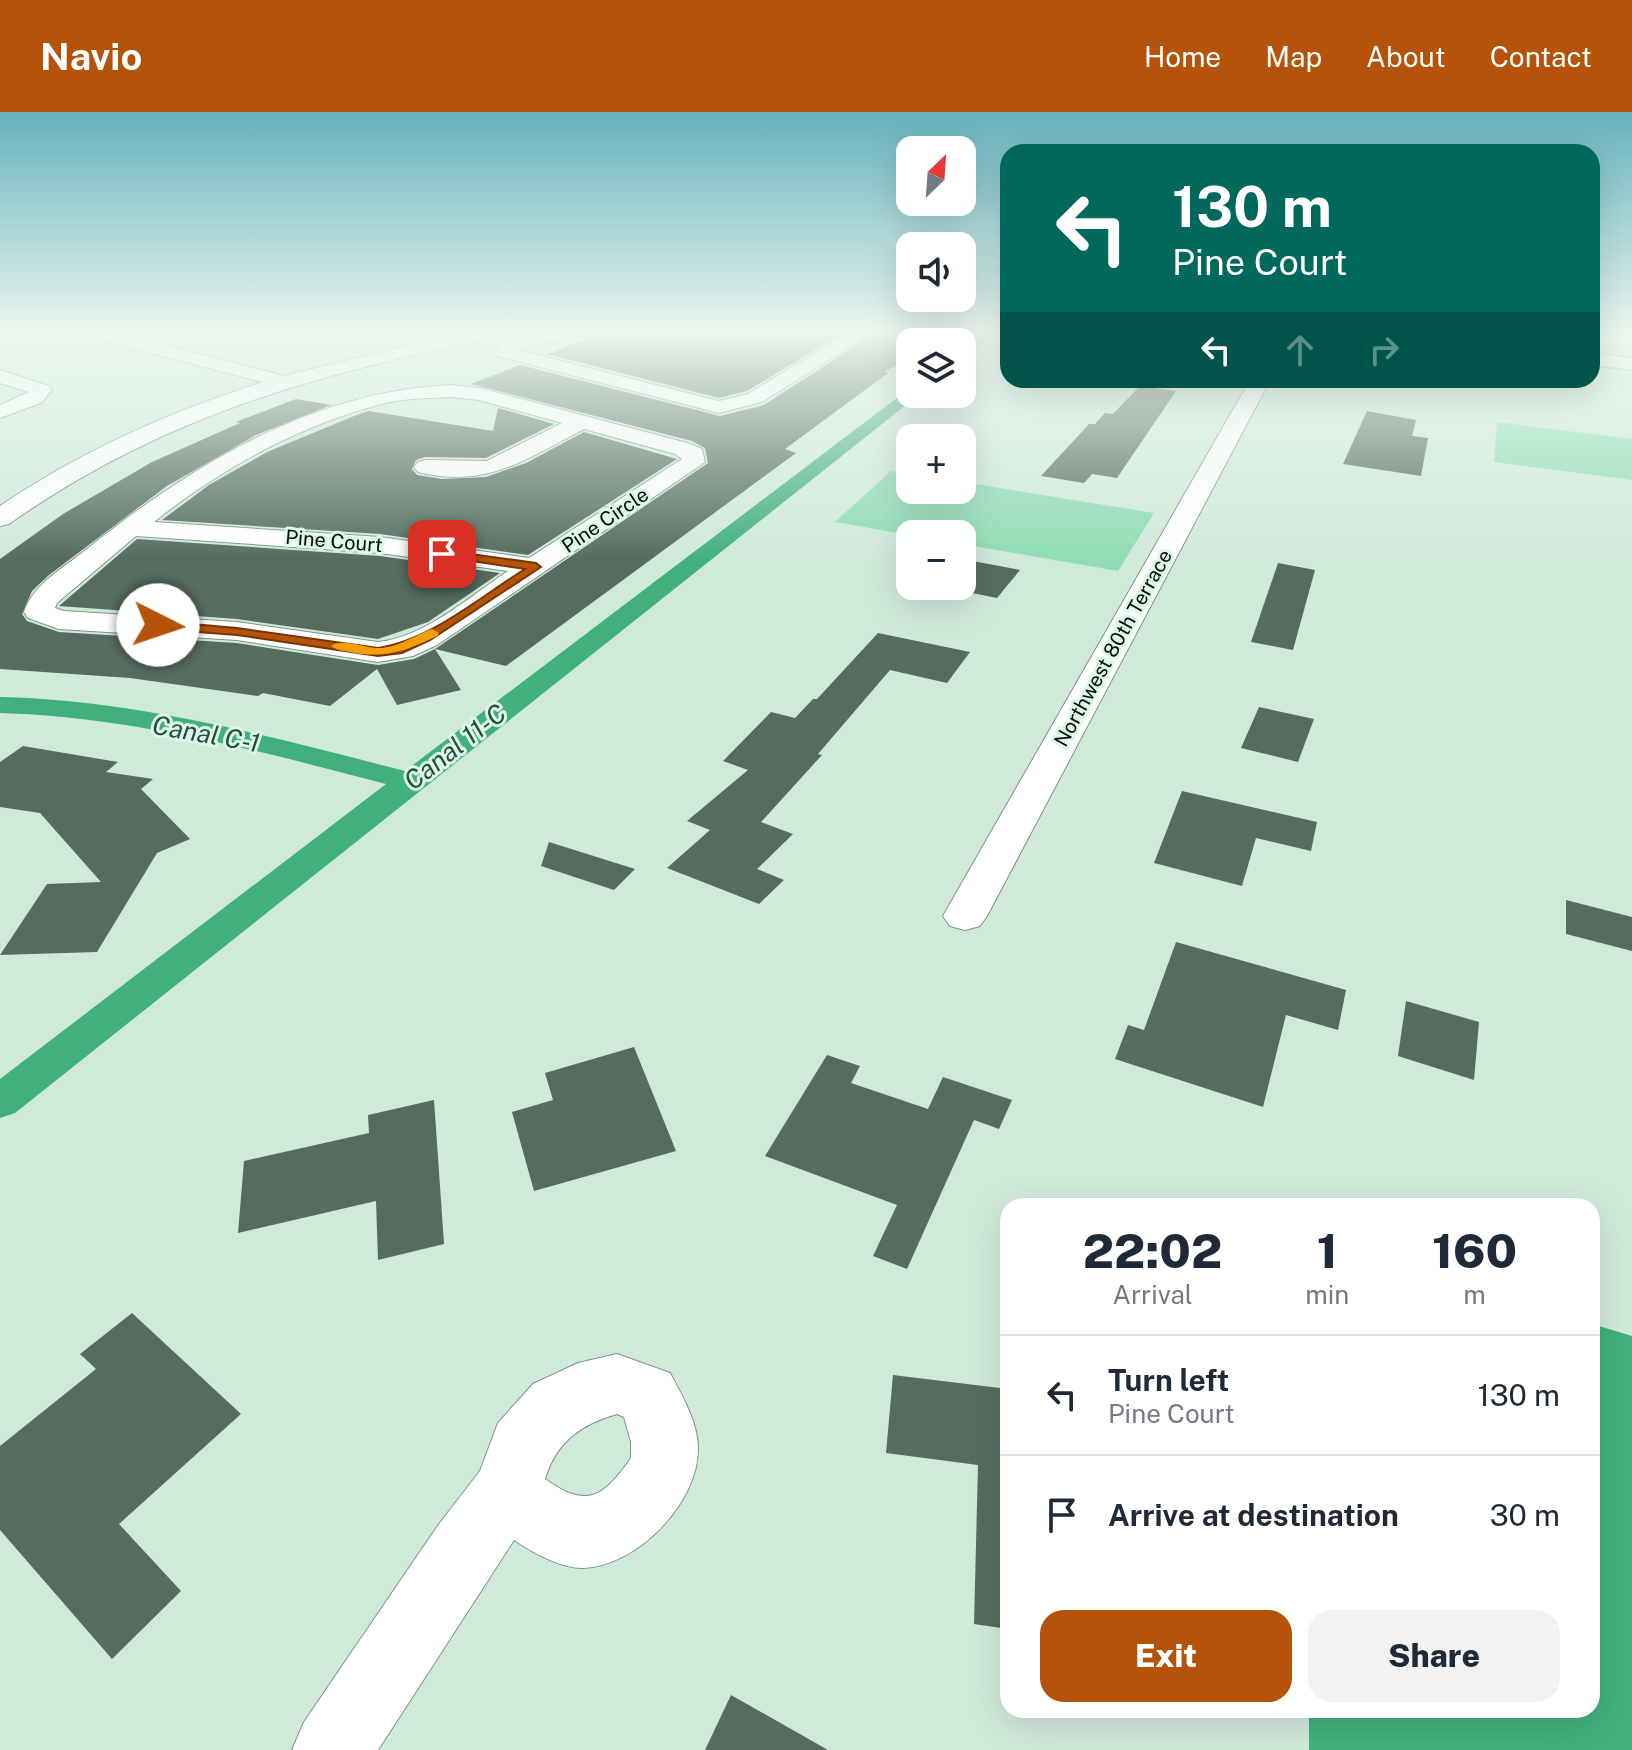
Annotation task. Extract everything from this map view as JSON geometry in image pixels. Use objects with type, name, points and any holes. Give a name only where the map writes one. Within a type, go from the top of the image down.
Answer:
[{"type":"main road","points":[[0,493],[35,472],[124,429],[178,407]]},
{"type":"main road","points":[[0,518],[77,468],[154,430],[223,407]]},
{"type":"main road","name":"Pine Circle","points":[[358,407],[286,435],[221,467],[168,499],[43,599],[39,612],[59,620],[237,631],[378,652],[402,649],[426,638],[693,462],[694,454],[683,449],[531,407]]},
{"type":"main road","name":"Northwest 80th Terrace","points":[[965,916],[1245,407]]},
{"type":"main road","points":[[426,467],[473,470],[493,467],[583,421]]},
{"type":"main road","name":"Pine Court","points":[[132,528],[380,545],[536,567]]},
{"type":"main road","points":[[332,1750],[464,1549],[507,1492]]},
{"type":"shaded area","points":[[1497,422],[1632,439],[1632,480],[1494,462]]},
{"type":"shaded area","points":[[891,471],[896,472],[896,504],[976,504],[976,484],[1154,513],[1118,571],[976,546],[976,520],[896,520],[896,533],[835,522]]},
{"type":"shaded area","points":[[1600,1326],[1632,1336],[1632,1750],[1309,1750],[1309,1718],[1600,1718]]},
{"type":"building","points":[[274,407],[325,407],[256,435],[167,486],[32,591],[22,614],[27,621],[59,632],[237,643],[378,665],[414,659],[435,649],[461,690],[397,705],[377,669],[330,706],[263,693],[258,696],[130,678],[0,669],[0,559],[63,514],[152,462],[240,423],[236,422]]},
{"type":"building","points":[[562,407],[686,407],[720,416],[754,407],[841,407],[785,449],[796,453],[506,666],[435,649],[708,463],[705,448],[692,441]]},
{"type":"building","points":[[1119,407],[1165,407],[1117,478],[1092,474],[1084,483],[1041,476],[1089,424],[1095,424],[1105,413],[1113,414]]},
{"type":"building","points":[[498,408],[554,424],[486,458],[425,457],[416,460],[412,469],[417,475],[442,479],[486,477],[526,463],[584,432],[677,459],[528,555],[380,534],[162,520],[209,485],[267,452],[359,414],[369,411],[493,431]]},
{"type":"building","points":[[1367,411],[1416,420],[1412,436],[1428,438],[1421,476],[1343,464]]},
{"type":"building","points":[[137,539],[380,556],[500,573],[428,622],[378,639],[237,619],[59,606]]},
{"type":"building","points":[[976,562],[1020,570],[997,598],[976,594]]},
{"type":"building","points":[[1278,563],[1315,570],[1293,650],[1251,642]]},
{"type":"building","points":[[878,633],[970,652],[947,683],[890,670],[818,754],[822,755],[761,822],[793,834],[757,869],[784,880],[759,904],[667,868],[710,830],[687,821],[748,770],[723,761],[771,712],[795,718],[813,699],[817,699]]},
{"type":"building","points":[[1259,707],[1314,719],[1298,762],[1241,748]]},
{"type":"building","points":[[23,746],[118,762],[106,772],[153,779],[141,789],[190,839],[157,853],[97,952],[0,955],[47,884],[101,882],[40,813],[0,807],[0,762]]},
{"type":"building","points":[[1182,791],[1317,822],[1311,851],[1256,838],[1242,886],[1154,863]]},
{"type":"building","points":[[549,842],[635,869],[614,890],[541,866]]},
{"type":"building","points":[[1566,900],[1632,917],[1632,951],[1566,934]]},
{"type":"building","points":[[1176,942],[1346,990],[1338,1030],[1286,1015],[1263,1107],[1115,1059],[1128,1025],[1144,1030]]},
{"type":"building","points":[[1406,1001],[1479,1022],[1474,1080],[1398,1056]]},
{"type":"building","points":[[634,1047],[676,1151],[534,1191],[512,1112],[553,1100],[545,1073]]},
{"type":"building","points":[[827,1055],[860,1066],[851,1083],[928,1109],[943,1077],[1012,1100],[999,1129],[974,1120],[907,1269],[873,1256],[897,1205],[765,1156]]},
{"type":"building","points":[[434,1100],[444,1244],[378,1260],[376,1201],[238,1233],[244,1161],[369,1133],[368,1115]]},
{"type":"building","points":[[132,1313],[241,1414],[119,1524],[181,1591],[112,1659],[0,1530],[0,1446],[96,1369],[80,1354]]},
{"type":"building","points":[[893,1375],[1000,1388],[1000,1628],[974,1624],[978,1465],[886,1453]]},
{"type":"building","points":[[731,1695],[828,1750],[705,1750]]},
{"type":"waterway","name":"Canal 11-C","points":[[0,1102],[891,407]]},
{"type":"waterway","name":"Canal C-1","points":[[0,705],[39,706],[215,731],[409,781]]},
{"type":"slow traffic","points":[[337,646],[378,652],[402,649],[432,633]]},
{"type":"route","points":[[158,625],[237,631],[378,652],[402,649],[426,638],[536,567],[442,554]]}]
